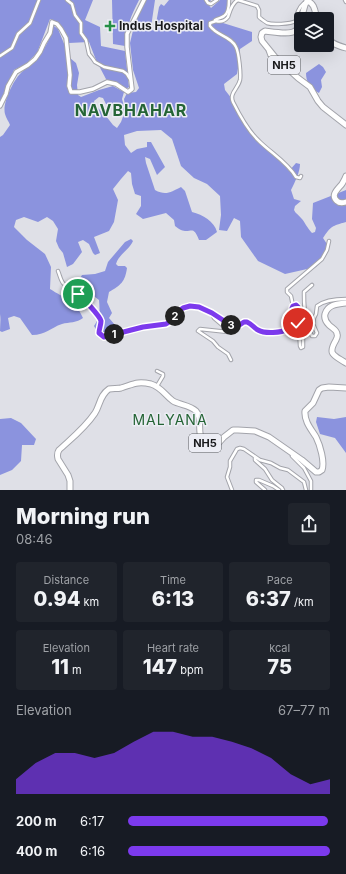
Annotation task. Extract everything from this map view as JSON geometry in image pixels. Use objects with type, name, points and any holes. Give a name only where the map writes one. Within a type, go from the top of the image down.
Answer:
[{"type":"highway","points":[[305,2],[310,1],[312,3],[315,12]]},
{"type":"highway","name":"NH5","points":[[303,12],[305,2]]},
{"type":"highway","name":"NH5","points":[[294,32],[265,32],[262,33],[261,37],[275,57],[310,87],[323,107],[346,125]]},
{"type":"highway","points":[[334,44],[346,48]]},
{"type":"highway","points":[[346,176],[334,196],[338,202],[346,202]]},
{"type":"highway","points":[[346,303],[329,307],[325,317],[329,326],[336,330],[337,333],[337,338],[333,344],[332,351],[337,358],[346,363]]},
{"type":"highway","points":[[70,490],[70,481],[57,457],[58,452],[91,418],[98,408],[101,398],[105,392],[109,389],[139,383],[157,386]]},
{"type":"highway","name":"NH5","points":[[157,386],[172,400],[196,411],[198,414],[201,438],[211,447],[216,447],[224,437],[233,430],[255,431],[269,437],[302,460],[316,472],[321,472],[323,464],[320,447],[308,425],[305,417],[305,411],[313,403],[319,390],[322,388],[346,388]]},
{"type":"main road","points":[[0,106],[8,86],[16,72],[28,65],[40,52],[50,32],[52,22],[61,29],[66,38],[70,75],[68,86],[71,92],[94,89],[108,82],[116,84],[128,92],[132,89],[127,34],[144,0]]},
{"type":"street","points":[[0,56],[12,48],[18,34],[30,22],[38,0]]},
{"type":"street","points":[[67,0],[72,4],[75,15],[81,23],[82,33],[86,40],[89,54],[95,62],[104,67],[123,71],[127,74],[130,80]]},
{"type":"street","points":[[206,0],[208,4],[217,0]]},
{"type":"street","points":[[216,21],[216,19],[225,16],[227,13],[229,0]]},
{"type":"street","points":[[301,176],[300,178],[296,177],[288,166],[258,140],[248,128],[232,98],[240,78],[238,51],[233,42],[212,30],[210,23],[227,19],[235,2],[238,0],[257,6],[259,10],[259,17],[265,22],[272,24],[292,23],[296,21],[298,11],[305,2]]},
{"type":"street","points":[[268,48],[268,53],[273,60],[284,70]]},
{"type":"street","points":[[58,271],[64,284],[68,286],[75,286],[77,293],[100,317],[101,323],[99,333],[104,337],[143,327],[166,324],[174,319],[180,310],[186,307],[196,306],[212,313],[232,326],[238,326],[244,322],[247,322],[259,331],[282,332],[290,326],[290,312],[293,306],[291,296],[287,292],[287,289],[322,259],[329,242]]},
{"type":"street","points":[[293,306],[296,305],[298,307],[296,318],[299,328],[301,348],[305,316],[304,292],[312,285]]},
{"type":"street","points":[[305,316],[311,335],[315,336],[317,333],[313,321],[317,306],[334,300],[346,299]]},
{"type":"street","points":[[212,313],[214,318],[229,332],[200,329],[198,331],[228,354],[231,360]]},
{"type":"street","points":[[157,371],[163,374],[163,376],[157,386]]},
{"type":"street","points":[[232,490],[228,479],[230,460],[240,448],[260,460],[288,470],[304,482],[306,490]]},
{"type":"street","points":[[286,449],[304,468],[311,481],[310,489]]},
{"type":"street","points":[[255,457],[255,460],[265,469],[272,480],[283,490]]},
{"type":"street","points":[[266,490],[256,482],[256,480],[273,486],[279,490]]},
{"type":"shaded area","points":[[0,0],[93,0],[85,20],[100,27],[101,46],[125,51],[129,87],[126,89],[118,83],[107,81],[89,42],[69,43],[67,35],[62,28],[50,19],[37,53],[26,64],[14,70],[0,102]]},
{"type":"shaded area","points":[[112,0],[139,0],[129,22],[125,46],[113,44]]},
{"type":"shaded area","points":[[145,0],[155,0],[151,27],[153,31],[155,29],[159,7],[161,4],[164,6],[169,0],[211,0],[208,4],[211,8],[220,0],[228,0],[223,23],[252,32],[252,41],[240,49],[237,74],[224,84],[225,90],[255,138],[284,163],[289,171],[296,163],[300,164],[296,180],[291,190],[294,199],[301,201],[295,206],[294,210],[312,233],[315,232],[316,228],[312,219],[313,203],[346,190],[346,222],[332,227],[323,238],[329,247],[325,256],[316,267],[285,274],[258,261],[241,237],[240,221],[234,218],[227,231],[219,230],[221,215],[220,196],[207,184],[194,178],[181,166],[172,139],[161,130],[137,131],[124,135],[125,145],[131,153],[137,149],[147,147],[147,142],[151,142],[165,167],[157,175],[150,159],[145,157],[155,190],[165,193],[181,187],[185,191],[192,212],[208,219],[216,228],[217,232],[206,240],[199,240],[195,232],[192,230],[184,231],[175,226],[174,220],[166,213],[143,219],[136,214],[141,206],[141,196],[135,194],[131,173],[128,171],[113,189],[118,200],[114,222],[109,231],[94,237],[100,253],[95,255],[89,244],[83,240],[78,242],[82,252],[73,264],[67,267],[63,253],[56,241],[58,229],[53,221],[47,217],[38,222],[24,217],[16,220],[14,227],[27,240],[45,254],[51,267],[50,289],[73,304],[83,318],[76,322],[62,324],[41,334],[32,335],[20,318],[14,316],[8,318],[10,329],[2,332],[0,331],[0,137],[10,125],[4,110],[11,87],[17,77],[44,49],[52,27],[54,26],[58,29],[70,58],[76,63],[79,73],[77,85],[78,95],[81,97],[113,86],[124,92],[122,99],[124,106],[106,104],[103,98],[99,97],[94,101],[95,105],[117,128],[124,114],[122,109],[125,106],[124,99],[127,93],[136,92],[139,88],[133,70],[130,43],[135,22]]},
{"type":"shaded area","points":[[319,64],[326,72],[321,80],[322,87],[319,93],[309,85],[306,73]]},
{"type":"shaded area","points":[[131,239],[133,241],[119,257],[116,264],[127,268],[124,280],[109,292],[107,302],[112,313],[109,318],[115,325],[108,332],[98,333],[94,326],[99,314],[99,300],[95,297],[91,297],[88,293],[82,294],[78,290],[79,280],[82,275],[95,274],[105,271],[108,262],[125,242]]},
{"type":"shaded area","points":[[317,417],[334,419],[346,417],[346,453],[335,438],[320,434],[316,422]]},
{"type":"shaded area","points":[[11,418],[21,423],[36,439],[34,445],[22,445],[21,461],[12,470],[0,475],[0,419]]},
{"type":"place","name":"Indus Hospital","points":[[110,26]]},
{"type":"district","name":"NAVBHAHAR","points":[[131,110]]},
{"type":"district","name":"MALYANA","points":[[170,420]]},
{"type":"route","points":[[78,294],[100,317],[101,323],[99,333],[104,337],[143,327],[166,324],[174,319],[180,310],[190,306],[196,306],[212,313],[232,326],[238,326],[244,322],[247,322],[259,331],[282,332],[286,331],[290,326],[290,312],[293,306],[296,305],[298,307],[296,315],[298,323]]}]
